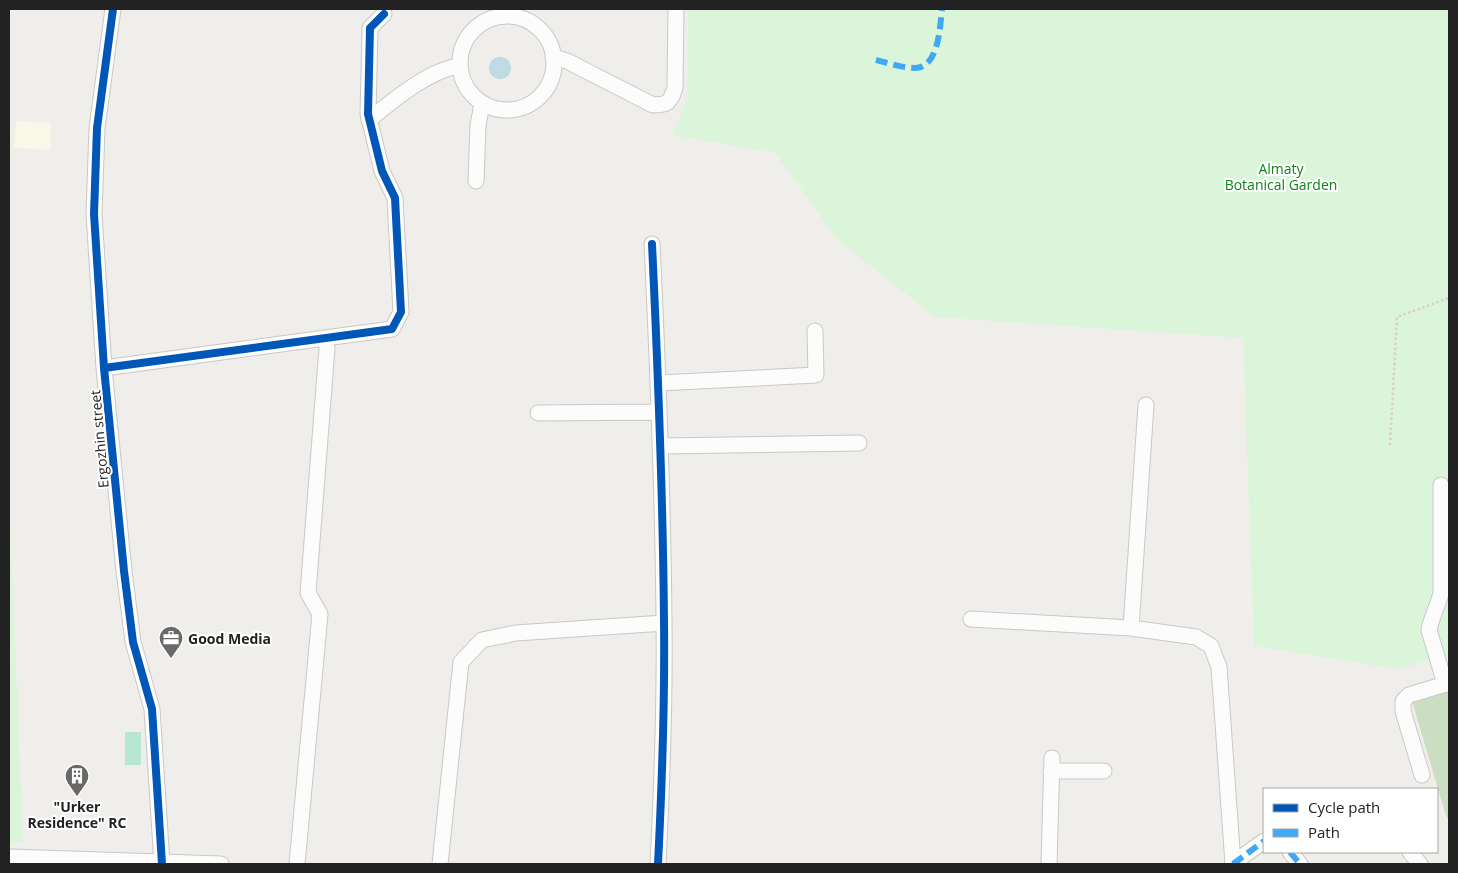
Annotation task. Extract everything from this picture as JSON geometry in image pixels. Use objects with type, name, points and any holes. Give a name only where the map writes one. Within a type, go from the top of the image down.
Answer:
[{"type":"street","name":"Ergozhin street","points":[[113,9],[97,128],[94,214],[104,368],[124,571],[133,642],[152,709],[162,863]]},
{"type":"street","points":[[523,9],[531,23],[547,38],[551,48],[553,74],[548,86],[541,96],[530,104],[518,109],[505,110],[482,104],[469,93],[462,80],[459,66],[460,52],[465,40],[485,15],[520,18],[531,23]]},
{"type":"street","points":[[553,57],[567,61],[653,105],[664,105],[671,100],[675,88],[676,9]]},
{"type":"street","points":[[104,368],[392,329],[401,312],[395,198],[382,171],[368,114],[370,28],[384,14]]},
{"type":"street","points":[[369,120],[394,99],[446,68],[459,66]]},
{"type":"street","points":[[476,181],[478,124],[482,104]]},
{"type":"street","points":[[652,244],[659,384],[664,623],[662,778],[658,864]]},
{"type":"street","points":[[659,384],[816,374],[816,331]]},
{"type":"street","points":[[297,864],[320,614],[308,593],[327,348]]},
{"type":"street","points":[[1131,628],[1146,405]]},
{"type":"street","points":[[538,413],[659,412]]},
{"type":"street","points":[[660,446],[859,443]]},
{"type":"street","points":[[1422,775],[1403,711],[1403,701],[1409,695],[1447,684],[1429,630],[1430,622],[1441,593],[1440,486]]},
{"type":"street","points":[[971,618],[1131,628],[1196,637],[1211,646],[1219,667],[1232,864]]},
{"type":"street","points":[[440,864],[461,662],[482,640],[516,633],[664,623]]},
{"type":"street","points":[[1049,864],[1052,764],[1104,771]]},
{"type":"street","points":[[1232,864],[1263,842]]},
{"type":"street","points":[[1291,853],[1300,864]]},
{"type":"street","points":[[1411,853],[1420,864]]},
{"type":"street","points":[[9,857],[221,864]]},
{"type":"path","points":[[1390,445],[1397,316],[1449,298]]},
{"type":"shaded area","points":[[16,121],[51,123],[50,150],[14,148]]},
{"type":"green space","name":"Almaty Botanical Garden","points":[[688,9],[1449,9],[1449,655],[1397,669],[1254,646],[1243,338],[935,317],[838,240],[775,153],[672,135],[688,96]]},
{"type":"green space","points":[[9,495],[23,842],[9,843]]},
{"type":"green space","points":[[1449,691],[1449,820],[1446,816],[1412,701]]},
{"type":"green space","points":[[125,732],[141,732],[141,765],[125,765]]},
{"type":"water","points":[[500,57],[508,60],[511,68],[508,76],[500,79],[492,76],[489,68],[492,60]]},
{"type":"marked path","points":[[876,60],[906,67],[915,68],[923,66],[934,54],[939,35],[942,9]]},
{"type":"marked path","points":[[1233,864],[1263,842]]},
{"type":"marked path","points":[[1291,853],[1300,864]]},
{"type":"cycle path","points":[[113,9],[97,128],[94,214],[104,368],[124,571],[133,642],[152,709],[162,864]]},
{"type":"cycle path","points":[[104,368],[392,329],[401,312],[395,198],[382,171],[368,114],[370,28],[384,14]]},
{"type":"cycle path","points":[[652,244],[660,433],[664,622],[663,743],[658,864]]},
{"type":"place","name":"Good Media","points":[[171,659]]},
{"type":"place","name":"\"Urker Residence\" RC","points":[[77,797]]}]
